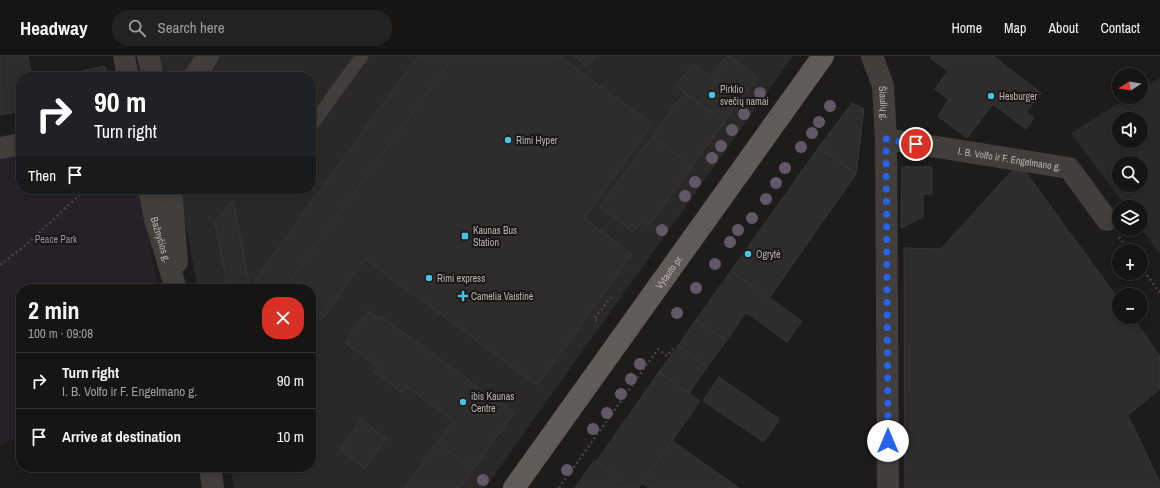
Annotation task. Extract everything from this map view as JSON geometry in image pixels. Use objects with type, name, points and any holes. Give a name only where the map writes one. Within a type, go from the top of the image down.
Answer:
[{"type":"main road","name":"Vytauto pr.","points":[[514,488],[824,56]]},
{"type":"street","points":[[124,56],[127,72]]},
{"type":"street","points":[[148,56],[152,72]]},
{"type":"street","points":[[197,72],[208,56]]},
{"type":"street","name":"Šiaulių g.","points":[[872,56],[883,86],[886,139],[888,488]]},
{"type":"street","name":"I. B. Volfo ir F. Engelmano g.","points":[[886,139],[1069,168],[1107,220]]},
{"type":"street","points":[[0,148],[16,145]]},
{"type":"street","name":"Bažnyčios g.","points":[[150,194],[154,219],[175,284]]},
{"type":"street","name":"Bažnyčios g.","points":[[171,194],[177,284]]},
{"type":"street","points":[[211,472],[213,488]]},
{"type":"lane","points":[[316,119],[362,56]]},
{"type":"path","points":[[0,266],[27,244],[81,194]]},
{"type":"path","points":[[1148,277],[1160,293]]},
{"type":"path","points":[[597,321],[594,319],[611,298]]},
{"type":"path","points":[[560,488],[658,349],[667,356],[675,346]]},
{"type":"shaded area","points":[[156,56],[793,56],[485,488],[234,488],[231,472],[316,472],[316,284],[197,284],[180,194],[316,194],[316,72],[167,72],[161,68]]},
{"type":"shaded area","points":[[1160,78],[1160,254],[1147,236],[1148,200],[1121,200],[1115,192],[1148,192],[1148,156],[1112,156],[1112,188],[1071,133],[1118,104],[1148,104],[1148,85]]},
{"type":"green space","name":"Peace Park","points":[[16,153],[16,194],[141,194],[157,284],[16,284],[16,438],[0,445],[0,156]]},
{"type":"building","points":[[0,56],[28,56],[31,72],[16,72],[16,112],[0,115]]},
{"type":"building","points":[[418,56],[454,56],[288,284],[252,284]]},
{"type":"building","name":"Kaunas Bus Station","points":[[454,56],[559,56],[652,124],[584,218],[632,254],[537,385],[365,259],[322,319],[316,318],[316,284],[288,284]]},
{"type":"building","points":[[574,56],[595,56],[587,66]]},
{"type":"building","points":[[727,56],[730,56],[757,77],[741,99],[711,78]]},
{"type":"building","name":"Hesburger","points":[[932,56],[993,56],[1041,93],[1026,112],[1034,118],[1026,129],[993,104],[967,138],[938,116],[949,100],[935,89],[948,71],[930,58]]},
{"type":"building","points":[[693,64],[741,99],[724,122],[676,86]]},
{"type":"building","points":[[105,66],[106,72],[81,72]]},
{"type":"building","points":[[684,93],[724,122],[692,166],[652,137]]},
{"type":"building","points":[[852,103],[864,109],[856,174],[819,147]]},
{"type":"building","points":[[652,137],[692,166],[648,226],[642,221],[633,232],[600,207]]},
{"type":"building","points":[[819,147],[856,174],[769,298],[731,271]]},
{"type":"building","points":[[1019,163],[1112,290],[1112,324],[1137,324],[1160,356],[1160,389],[1128,415],[1160,483],[1160,488],[905,488],[904,248],[941,249]]},
{"type":"building","points":[[902,167],[932,167],[932,194],[923,194],[923,217],[901,228]]},
{"type":"building","points":[[233,200],[249,284],[227,284],[215,223]]},
{"type":"building","points":[[731,271],[802,321],[787,342],[746,312],[726,341],[696,320]]},
{"type":"building","points":[[368,311],[380,319],[382,317],[514,413],[473,469],[437,443],[453,421],[407,387],[403,393],[374,372],[378,366],[345,343]]},
{"type":"building","points":[[696,320],[726,341],[707,367],[678,346]]},
{"type":"building","points":[[678,346],[707,367],[689,393],[659,372]]},
{"type":"building","points":[[659,372],[700,401],[639,488],[632,488],[596,462]]},
{"type":"building","points":[[719,377],[779,419],[764,442],[703,401]]},
{"type":"building","points":[[361,420],[386,438],[365,468],[340,450]]},
{"type":"building","points":[[672,441],[739,488],[649,488],[642,483]]},
{"type":"building","points":[[437,443],[473,469],[460,488],[405,488]]},
{"type":"building","points":[[594,461],[596,462],[632,488],[575,488]]},
{"type":"place","name":"Pirklio svečių namai","points":[[712,95]]},
{"type":"place","name":"Hesburger","points":[[991,96]]},
{"type":"place","name":"Rimi Hyper","points":[[508,140]]},
{"type":"place","name":"Kaunas Bus Station","points":[[465,236]]},
{"type":"place","name":"Ogrytė","points":[[748,254]]},
{"type":"place","name":"Rimi express","points":[[429,278]]},
{"type":"place","name":"Camelia Vaistinė","points":[[463,296]]},
{"type":"place","name":"ibis Kaunas Centre","points":[[463,402]]},
{"type":"route","points":[[888,441],[886,139],[916,144]]}]
